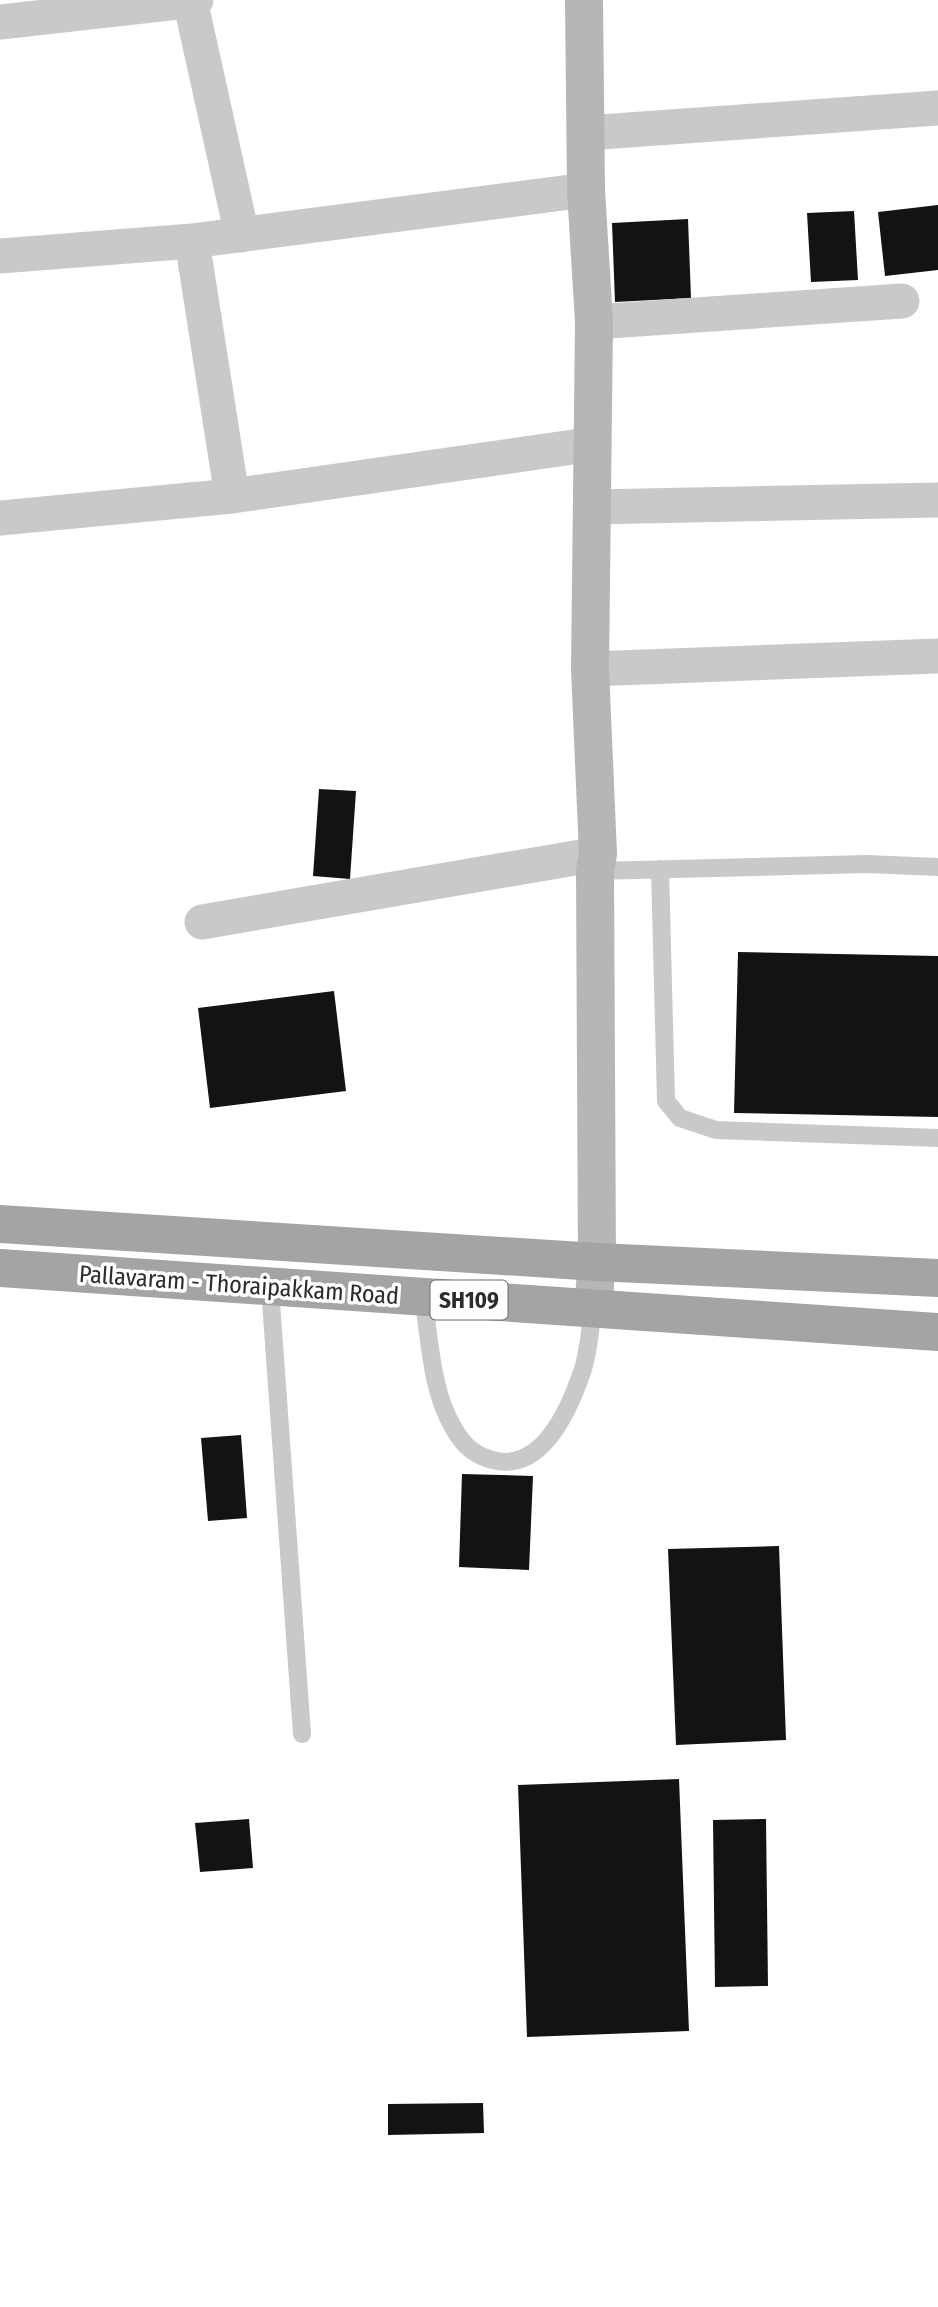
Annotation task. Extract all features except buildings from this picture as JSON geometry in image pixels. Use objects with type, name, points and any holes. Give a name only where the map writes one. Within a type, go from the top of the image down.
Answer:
[{"type":"main road","name":"Pallavaram - Thoraipakkam Road","points":[[0,1224],[597,1262],[938,1278]]},
{"type":"main road","name":"Pallavaram - Thoraipakkam Road","points":[[0,1268],[938,1332]]},
{"type":"street","points":[[0,22],[195,0]]},
{"type":"street","points":[[584,0],[586,190],[594,322],[590,669],[596,863],[597,1262],[593,1308]]},
{"type":"street","points":[[190,1],[242,235]]},
{"type":"street","points":[[586,133],[938,108]]},
{"type":"street","points":[[0,257],[192,242],[586,190]]},
{"type":"street","points":[[192,242],[232,496]]},
{"type":"street","points":[[594,322],[902,301]]},
{"type":"street","points":[[0,518],[232,496],[594,444]]},
{"type":"street","points":[[593,507],[938,500]]},
{"type":"street","points":[[590,669],[938,656]]},
{"type":"street","points":[[202,922],[596,863]]},
{"type":"lane","points":[[596,863],[660,869],[867,864],[938,867]]},
{"type":"lane","points":[[660,869],[666,1101],[680,1118],[716,1130],[938,1138]]},
{"type":"lane","points":[[270,1288],[302,1734]]},
{"type":"lane","points":[[423,1297],[439,1392],[451,1425],[464,1445],[482,1459],[504,1462],[543,1447],[560,1420],[582,1371],[593,1308]]}]
